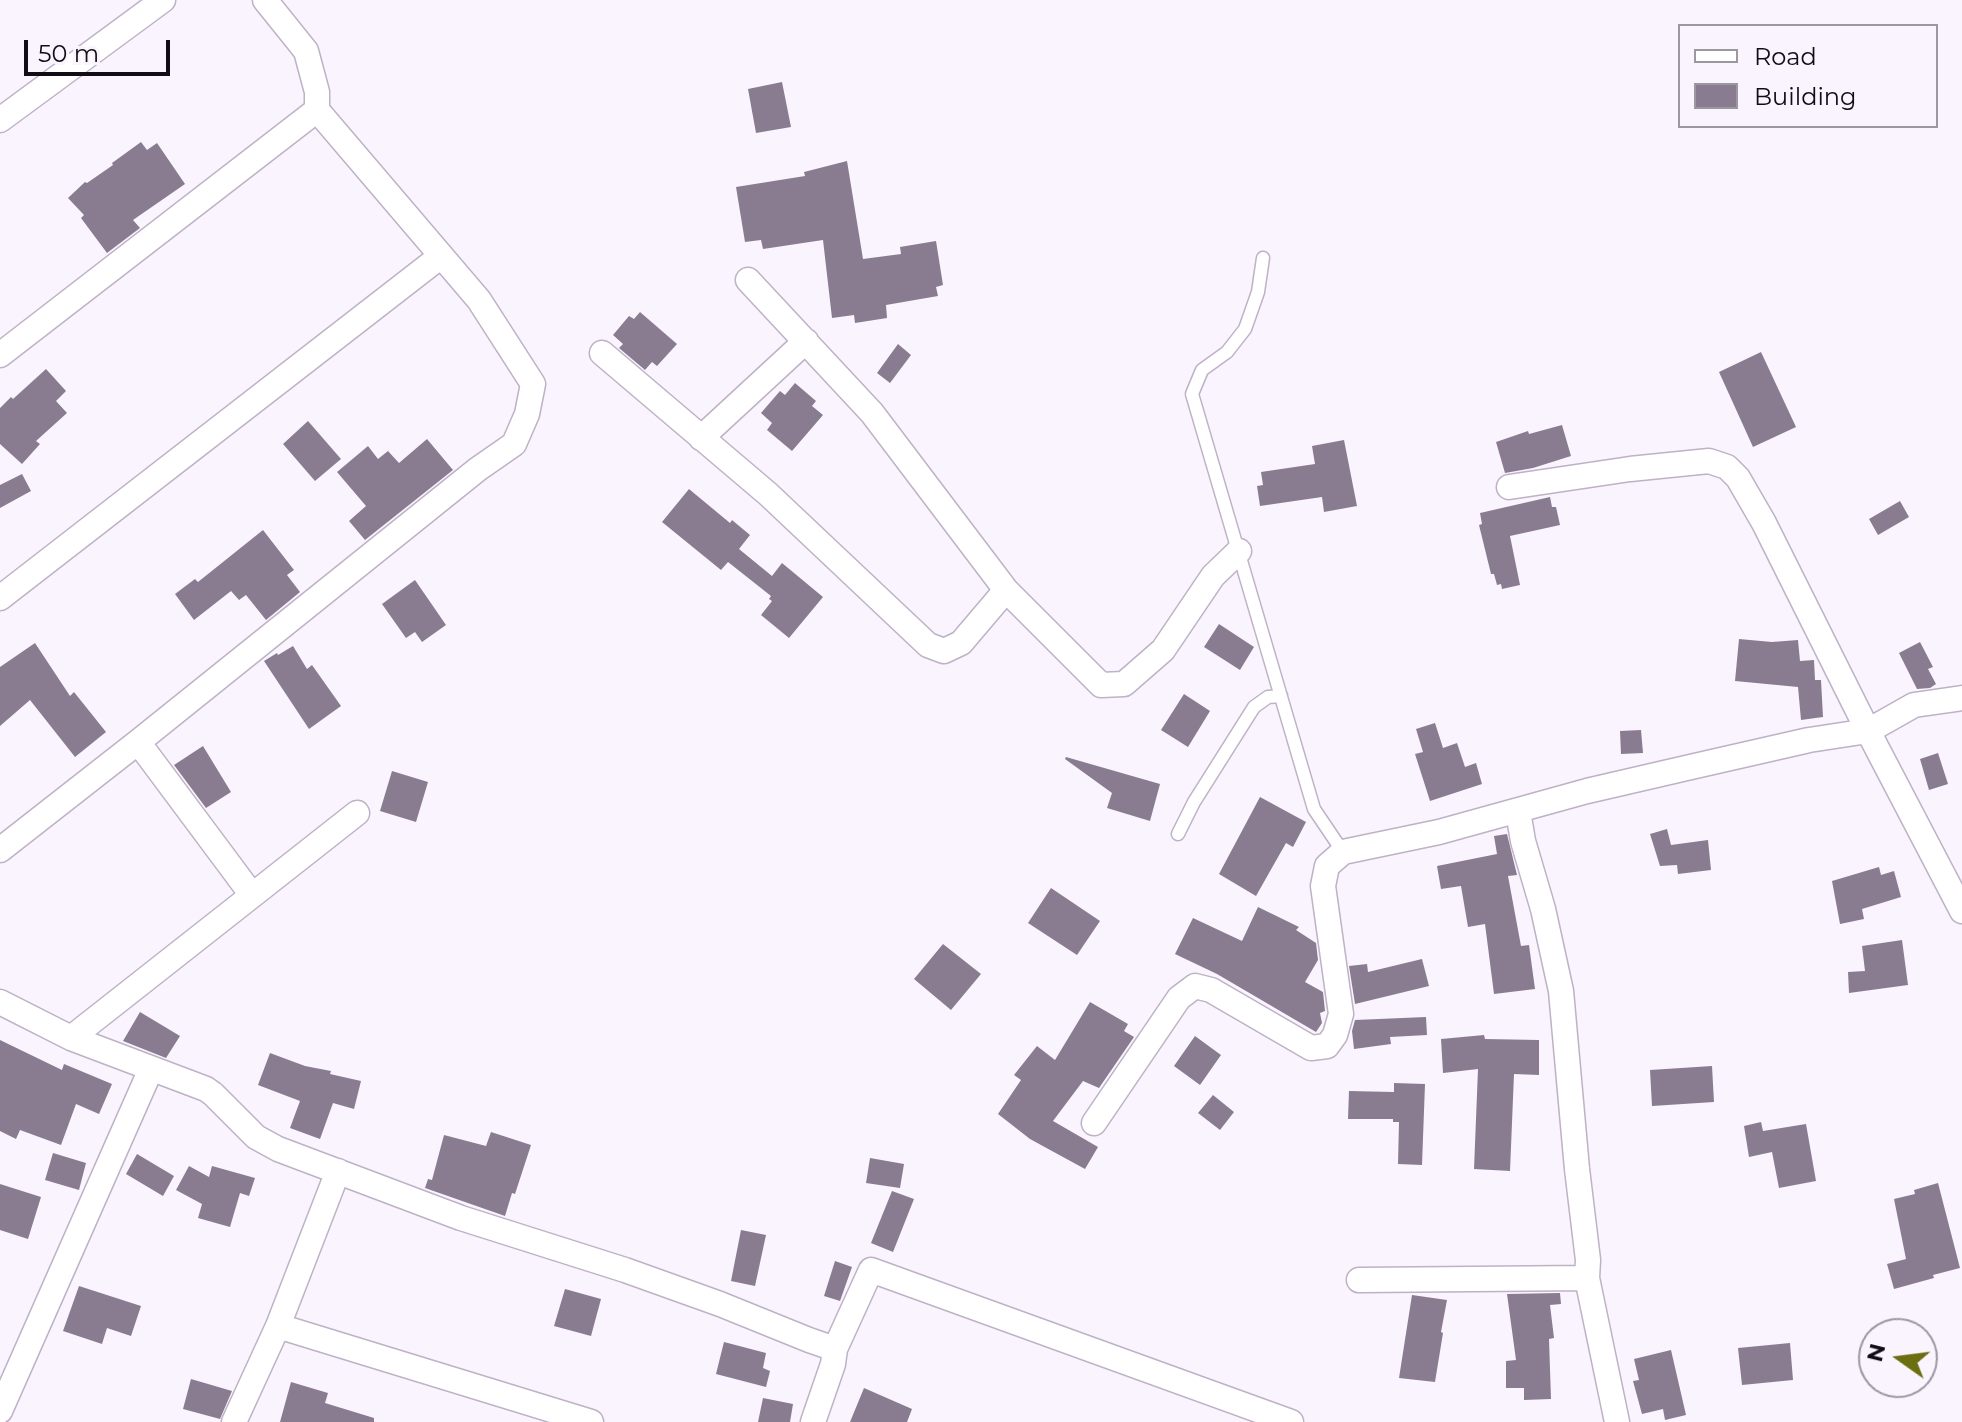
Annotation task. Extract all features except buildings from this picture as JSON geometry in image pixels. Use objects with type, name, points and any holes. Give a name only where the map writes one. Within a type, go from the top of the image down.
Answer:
[{"type":"street","points":[[0,120],[163,0]]},
{"type":"street","points":[[0,850],[478,469],[514,444],[527,414],[533,384],[479,300],[317,110],[317,92],[306,51],[265,0]]},
{"type":"street","points":[[0,355],[317,110]]},
{"type":"street","points":[[0,598],[441,256]]},
{"type":"street","points":[[748,280],[872,413],[1006,590],[1101,685],[1124,684],[1163,650],[1213,576],[1239,551]]},
{"type":"street","points":[[701,438],[806,341]]},
{"type":"street","points":[[602,353],[768,494],[928,645],[944,651],[961,643],[1006,590]]},
{"type":"street","points":[[1509,487],[1693,462],[1709,461],[1727,467],[1738,478],[1764,523],[1962,911]]},
{"type":"street","points":[[1094,1123],[1179,998],[1195,986],[1211,990],[1311,1048],[1327,1046],[1335,1035],[1341,1014],[1323,886],[1327,866],[1343,852],[1439,832],[1587,791],[1695,766],[1809,740],[1868,731],[1914,705],[1962,698]]},
{"type":"street","points":[[138,742],[252,895]]},
{"type":"street","points":[[1518,811],[1561,991],[1588,1260],[1587,1278],[1617,1422]]},
{"type":"street","points":[[71,1038],[357,813]]},
{"type":"street","points":[[0,1002],[71,1038],[209,1091],[256,1137],[278,1149],[461,1218],[638,1275],[835,1349]]},
{"type":"street","points":[[0,1411],[151,1069]]},
{"type":"street","points":[[234,1422],[278,1326],[338,1171]]},
{"type":"street","points":[[813,1422],[833,1364],[835,1349],[871,1270],[1291,1422]]},
{"type":"street","points":[[1359,1280],[1587,1278]]},
{"type":"street","points":[[278,1326],[591,1422]]},
{"type":"lane","points":[[1263,258],[1258,292],[1245,329],[1227,352],[1202,370],[1192,394],[1314,809],[1343,852]]},
{"type":"lane","points":[[1178,834],[1194,802],[1254,707],[1268,697],[1281,696]]}]
